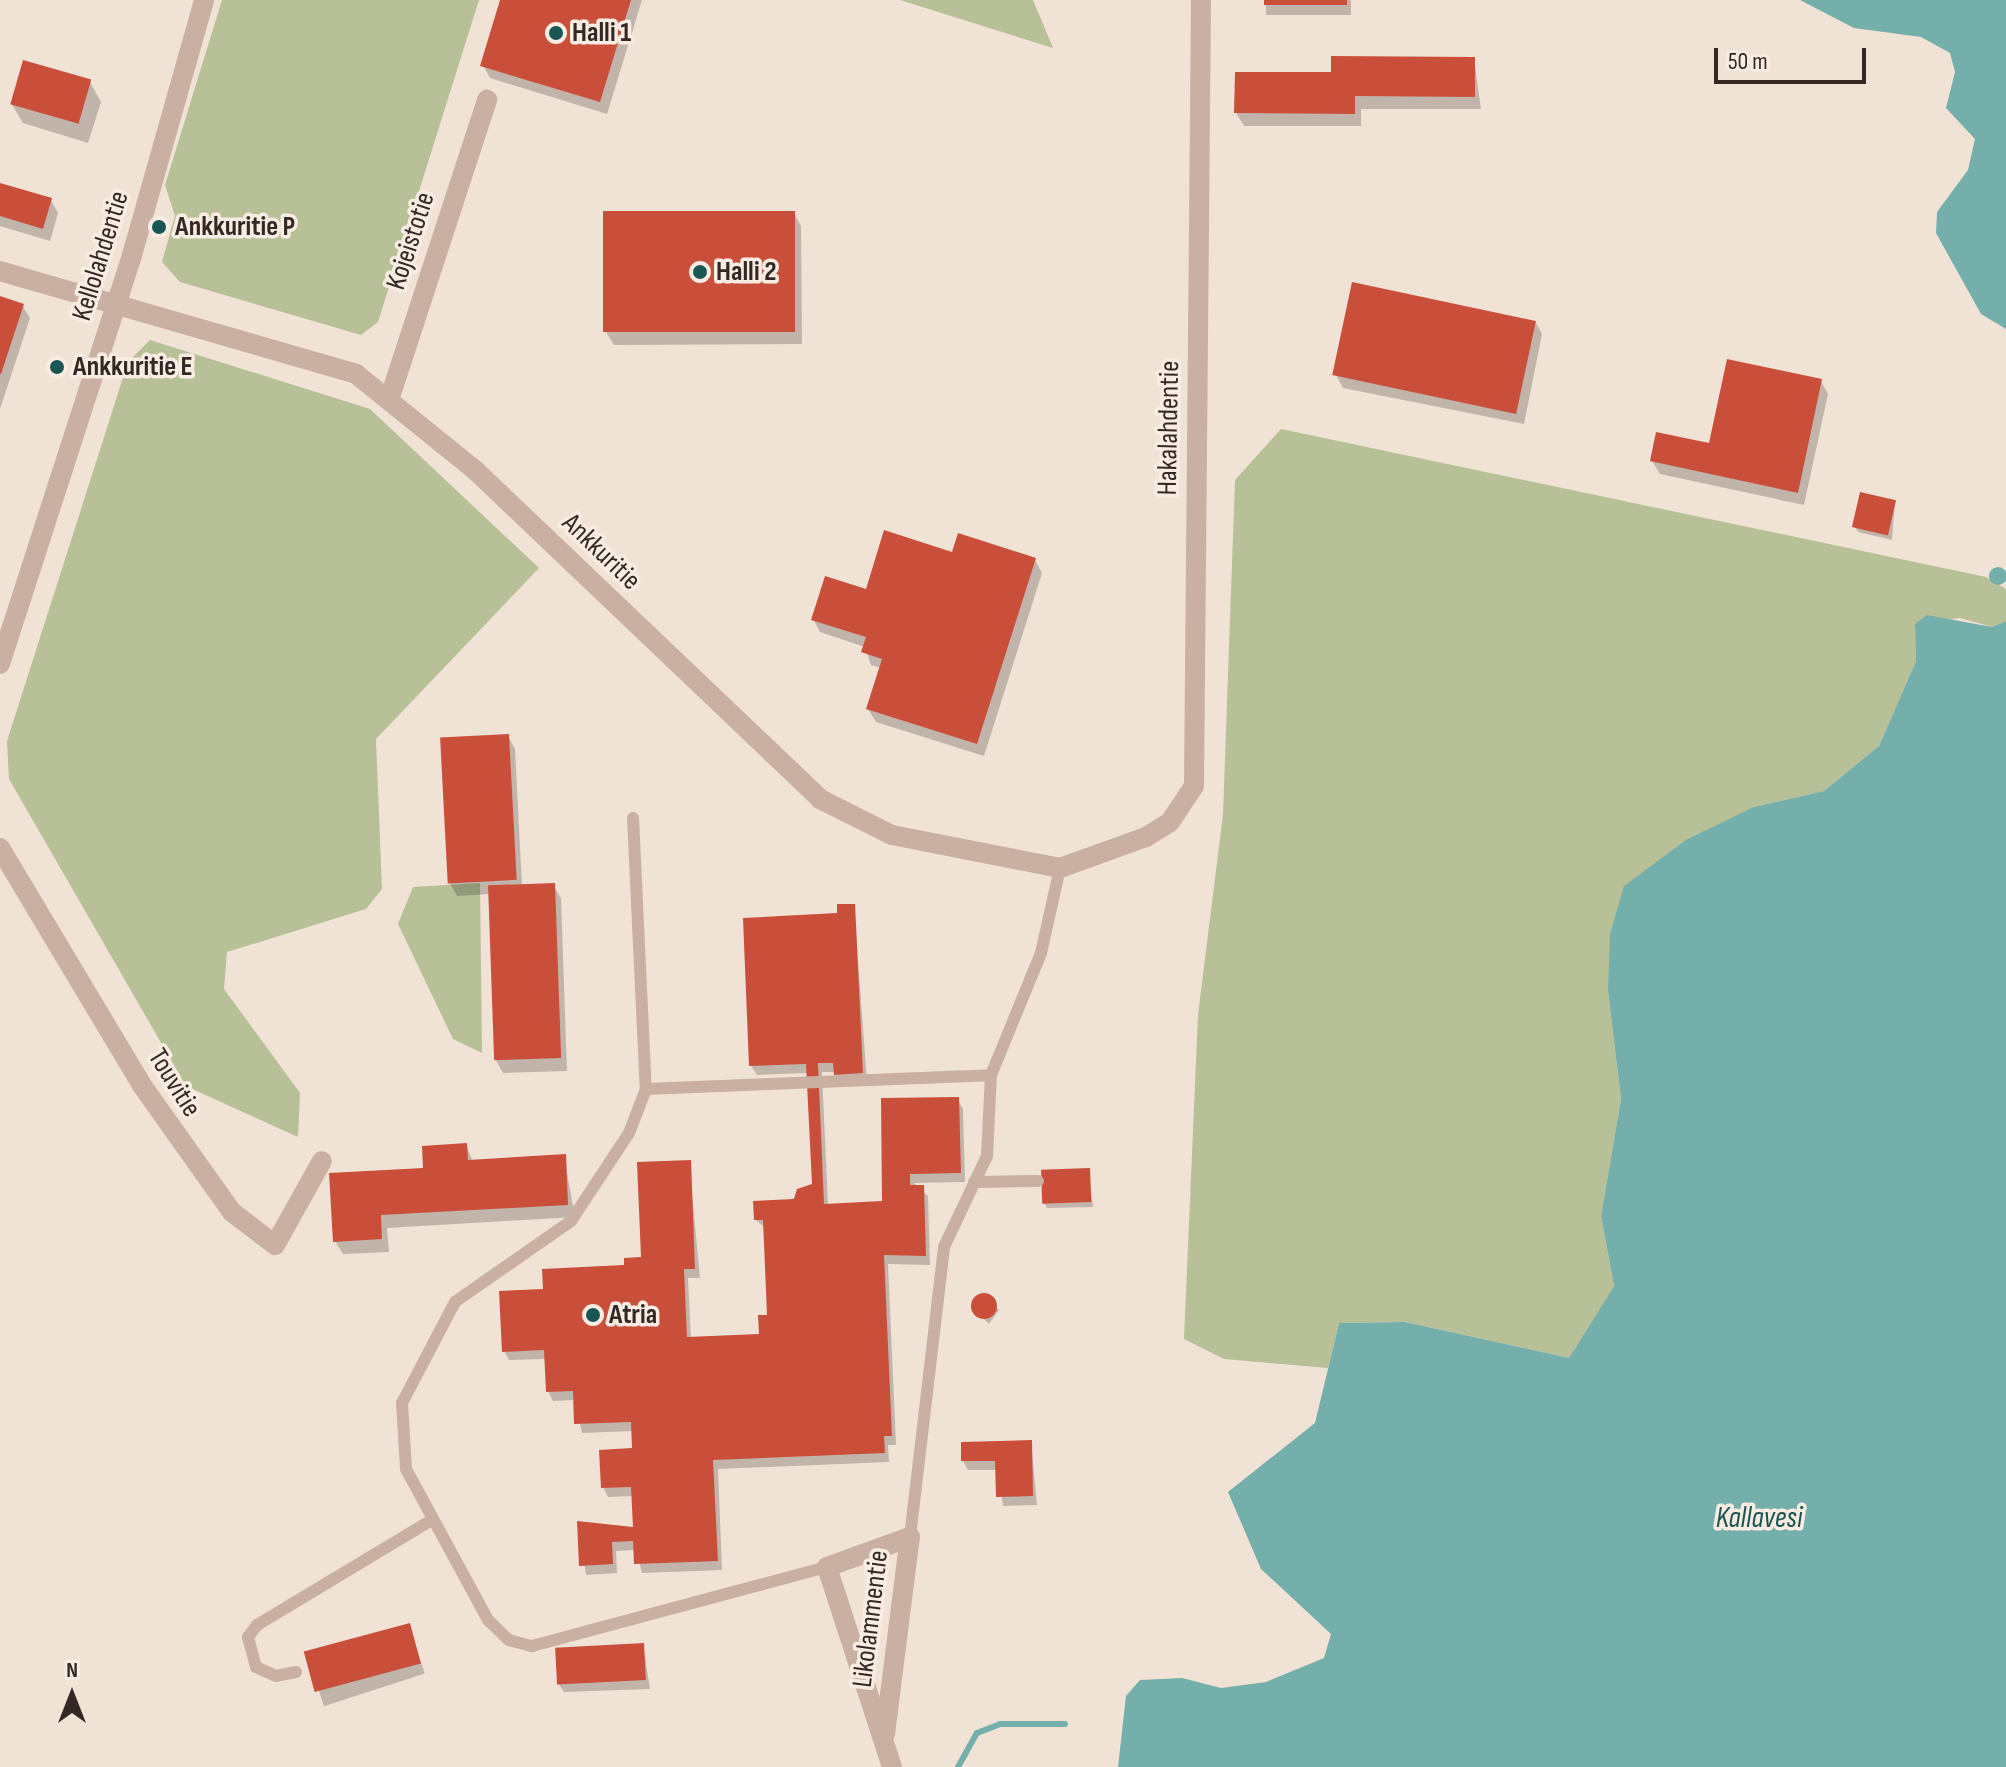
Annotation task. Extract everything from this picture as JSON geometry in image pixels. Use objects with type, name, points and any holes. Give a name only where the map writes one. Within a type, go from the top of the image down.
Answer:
[{"type":"street","name":"Kellolahdentie","points":[[0,664],[117,302],[204,0]]},
{"type":"street","name":"Hakalahdentie","points":[[1060,868],[1146,837],[1170,822],[1194,786],[1201,0]]},
{"type":"street","name":"Kojeistotie","points":[[389,400],[487,100]]},
{"type":"street","name":"Ankkuritie","points":[[0,271],[117,302],[356,374],[476,471],[820,799],[892,835],[1060,868]]},
{"type":"street","name":"Touvitie","points":[[0,848],[141,1084],[232,1212],[275,1245],[322,1161]]},
{"type":"street","name":"Likolammentie","points":[[885,1734],[910,1537],[827,1567],[885,1734],[892,1767]]},
{"type":"lane","points":[[633,818],[646,1089],[629,1133],[571,1221],[475,1283],[455,1302],[426,1352],[402,1403],[399,1435],[432,1520],[488,1620],[509,1640],[532,1646],[827,1567]]},
{"type":"lane","points":[[910,1537],[944,1247],[987,1156],[991,1075],[1041,953],[1060,868]]},
{"type":"lane","points":[[646,1089],[991,1075]]},
{"type":"lane","points":[[974,1182],[1038,1181]]},
{"type":"lane","points":[[296,1672],[276,1676],[256,1667],[248,1637],[257,1625],[432,1520]]},
{"type":"green space","points":[[222,0],[479,0],[378,322],[361,335],[180,282],[162,262],[175,216],[165,185]]},
{"type":"green space","points":[[900,0],[1033,0],[1053,48]]},
{"type":"green space","points":[[150,340],[370,409],[539,568],[376,739],[382,889],[366,909],[227,952],[224,989],[300,1093],[298,1137],[186,1086],[9,779],[7,741],[128,362]]},
{"type":"green space","points":[[1281,429],[1986,577],[2006,589],[2006,621],[1992,627],[1960,618],[1915,624],[1916,661],[1879,746],[1824,791],[1754,807],[1608,991],[1621,1099],[1601,1216],[1614,1286],[1569,1358],[1405,1322],[1339,1323],[1328,1368],[1224,1359],[1184,1339],[1198,1015],[1223,814],[1235,480]]},
{"type":"green space","points":[[480,883],[482,1053],[453,1039],[398,924],[413,887]]},
{"type":"water","points":[[1800,0],[2006,0],[2006,329],[1981,314],[1936,233],[1937,212],[1968,170],[1975,139],[1946,108],[1955,72],[1950,53],[1921,37],[1854,28]]},
{"type":"water","points":[[1998,567],[2007,576],[1998,585],[1989,576]]},
{"type":"water","name":"Kallavesi","points":[[1927,615],[1992,627],[2006,621],[2006,1767],[1118,1767],[1126,1696],[1140,1680],[1182,1678],[1221,1688],[1266,1682],[1324,1658],[1331,1634],[1261,1569],[1228,1492],[1315,1423],[1339,1323],[1405,1322],[1569,1358],[1614,1286],[1601,1216],[1621,1099],[1608,991],[1610,934],[1624,886],[1686,840],[1754,807],[1824,791],[1879,746],[1916,661],[1915,624]]},
{"type":"building","name":"Halli 1","points":[[500,0],[631,0],[600,102],[480,66]]},
{"type":"building","points":[[1264,0],[1347,0],[1347,5],[1264,5]]},
{"type":"building","points":[[1331,56],[1475,57],[1475,97],[1355,96],[1355,114],[1234,113],[1235,72],[1331,72]]},
{"type":"building","points":[[23,60],[91,80],[79,124],[10,104]]},
{"type":"building","points":[[0,183],[52,198],[43,229],[0,216]]},
{"type":"building","name":"Halli 2","points":[[603,211],[795,211],[795,332],[603,332]]},
{"type":"building","points":[[1352,282],[1536,321],[1516,414],[1332,375]]},
{"type":"building","points":[[0,296],[24,304],[1,374],[0,374]]},
{"type":"building","points":[[1727,359],[1822,379],[1798,493],[1650,461],[1656,432],[1709,443]]},
{"type":"building","points":[[1860,492],[1896,500],[1888,535],[1852,527]]},
{"type":"building","points":[[884,530],[952,552],[958,533],[1036,558],[977,744],[866,709],[882,659],[861,652],[866,637],[811,620],[825,576],[866,589]]},
{"type":"building","points":[[509,734],[517,880],[448,883],[440,738]]},
{"type":"building","points":[[555,883],[561,1058],[494,1060],[488,885]]},
{"type":"building","name":"Atria","points":[[837,904],[855,904],[863,1073],[834,1075],[833,1063],[818,1063],[824,1204],[882,1201],[881,1098],[959,1097],[961,1173],[910,1174],[910,1185],[924,1185],[926,1256],[884,1255],[892,1436],[884,1436],[885,1453],[713,1460],[718,1561],[634,1564],[633,1541],[612,1542],[613,1564],[579,1566],[577,1521],[633,1527],[631,1487],[601,1488],[599,1450],[632,1448],[631,1422],[574,1424],[573,1391],[546,1392],[544,1350],[502,1352],[499,1291],[543,1289],[542,1269],[624,1265],[624,1258],[641,1257],[637,1162],[691,1160],[695,1269],[684,1269],[687,1337],[759,1334],[758,1315],[767,1315],[763,1220],[754,1220],[753,1201],[794,1199],[797,1189],[812,1184],[806,1064],[749,1066],[743,918],[837,913]]},
{"type":"building","points":[[467,1143],[468,1160],[566,1154],[568,1205],[381,1215],[382,1239],[333,1242],[329,1173],[423,1168],[422,1146]]},
{"type":"building","points":[[1090,1168],[1091,1202],[1042,1204],[1041,1170]]},
{"type":"building","points":[[984,1293],[993,1297],[997,1306],[993,1315],[984,1319],[975,1315],[971,1306],[975,1297]]},
{"type":"building","points":[[1032,1440],[1033,1496],[996,1497],[995,1461],[961,1461],[961,1442]]},
{"type":"building","points":[[410,1623],[421,1664],[315,1692],[304,1651]]},
{"type":"building","points":[[644,1643],[646,1680],[557,1685],[555,1648]]},
{"type":"waterway","points":[[958,1767],[977,1733],[1000,1724],[1065,1724]]},
{"type":"place","name":"Halli 1","points":[[556,33]]},
{"type":"place","name":"Ankkuritie P","points":[[159,227]]},
{"type":"place","name":"Halli 2","points":[[700,272]]},
{"type":"place","name":"Ankkuritie E","points":[[57,367]]},
{"type":"place","name":"Atria","points":[[593,1315]]}]
